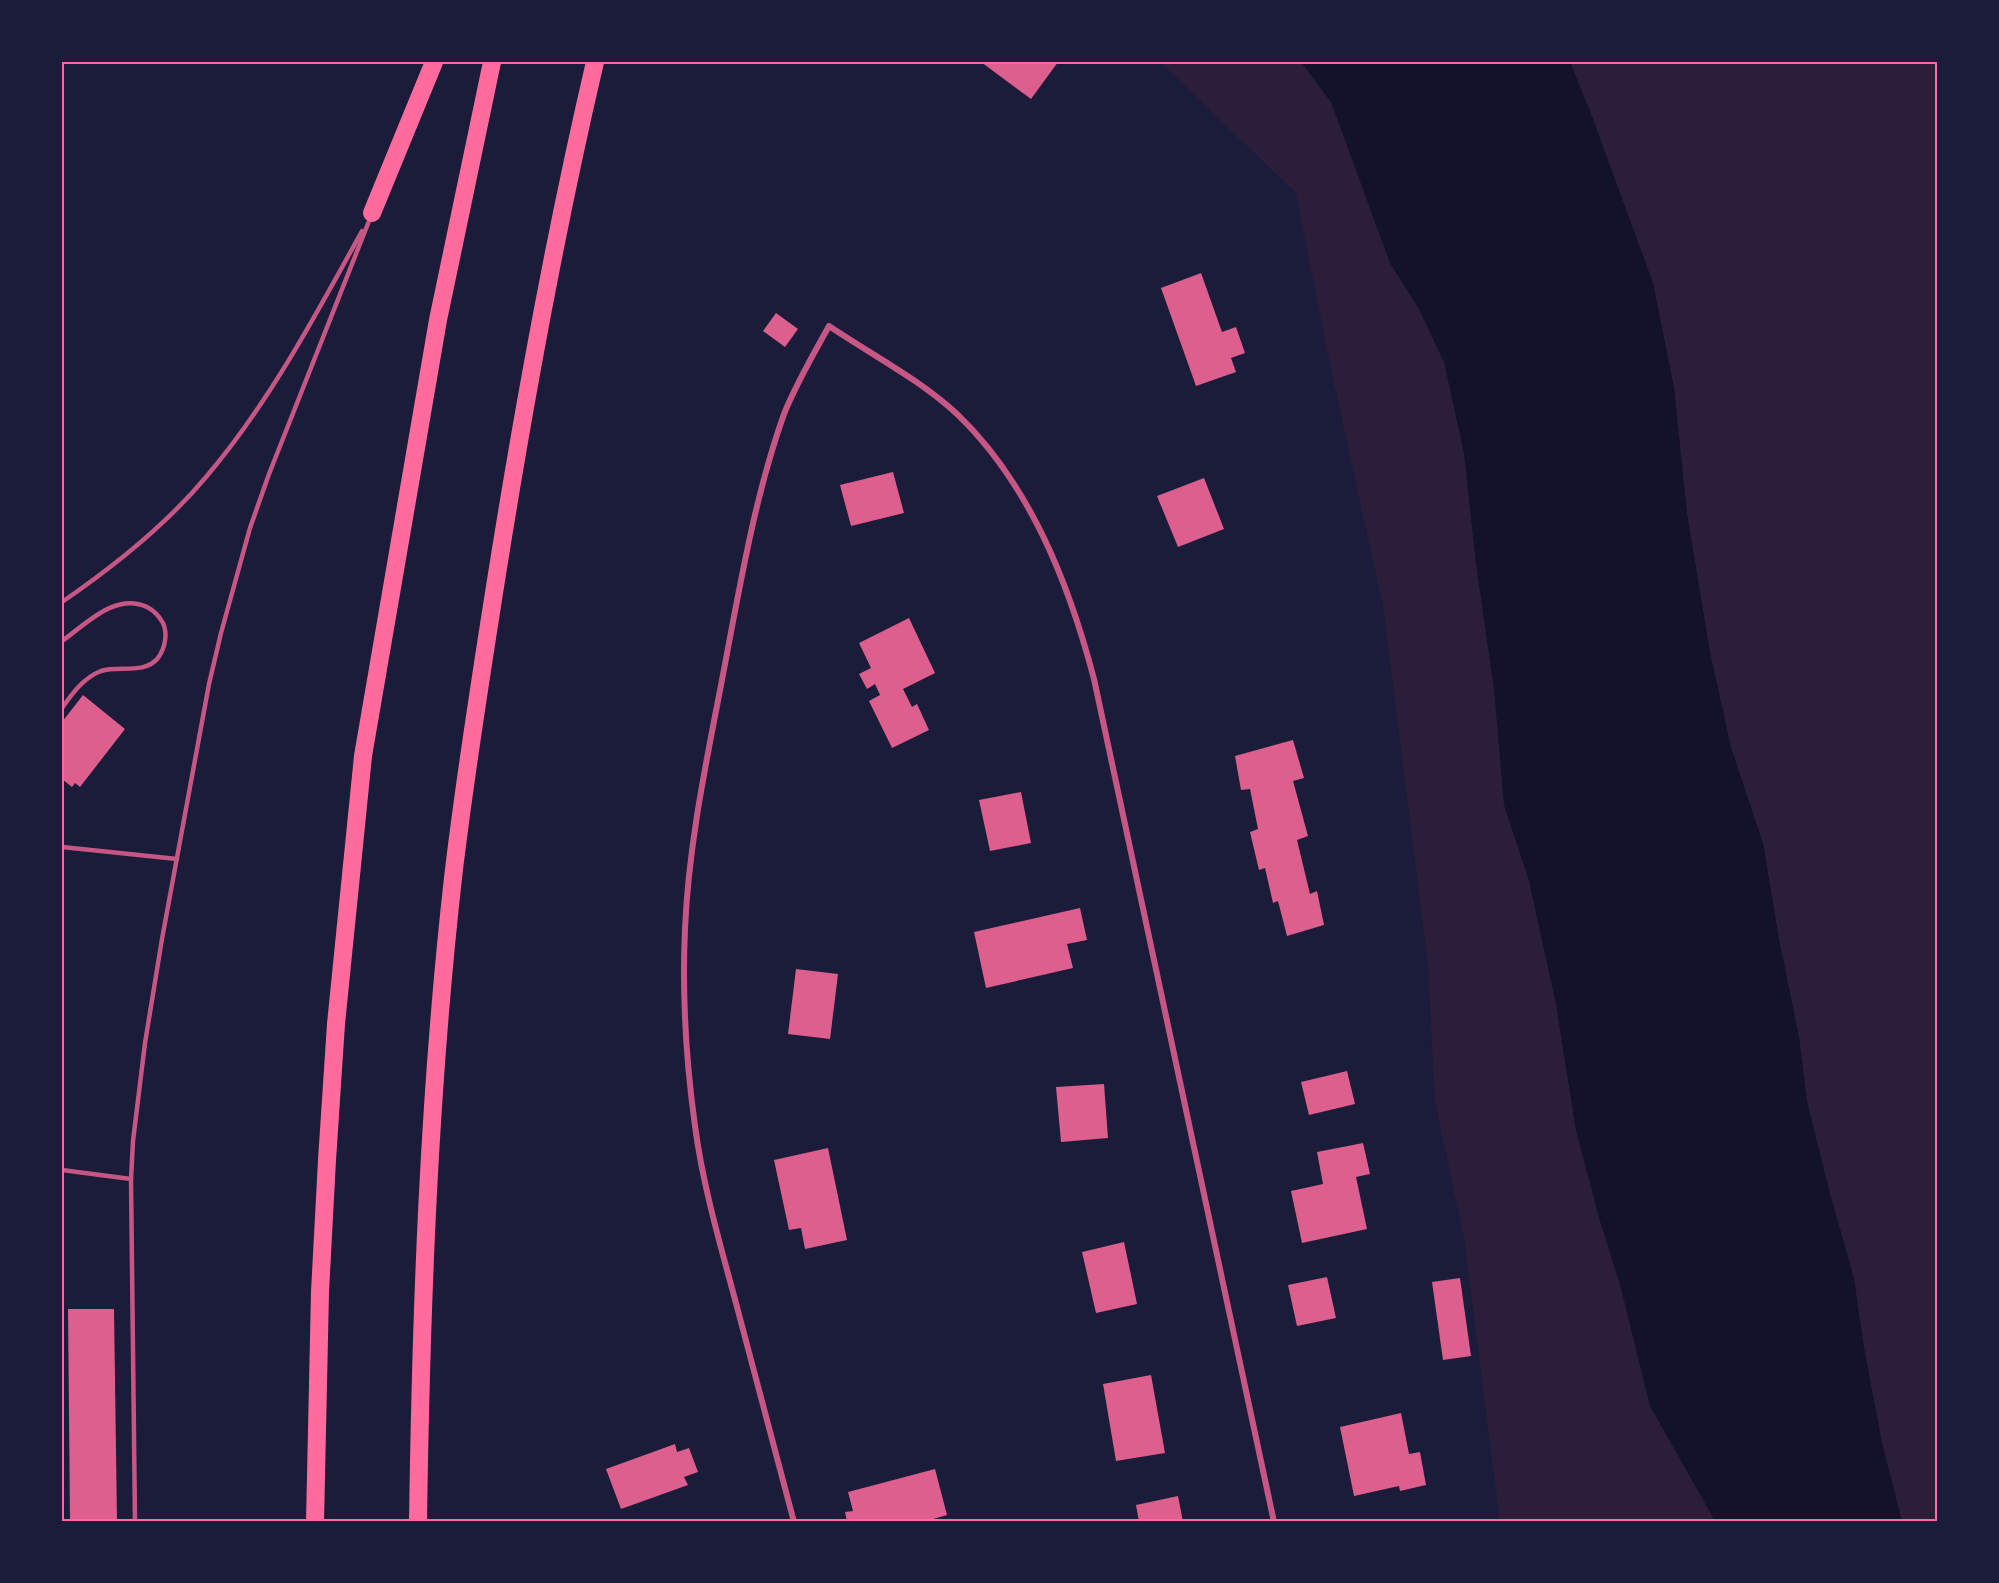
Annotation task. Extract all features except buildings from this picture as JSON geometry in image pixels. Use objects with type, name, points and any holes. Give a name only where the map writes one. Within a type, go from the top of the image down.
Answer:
[{"type":"highway","points":[[372,213],[434,62]]},
{"type":"highway","points":[[315,1521],[320,1292],[327,1160],[336,1024],[363,756],[438,320],[492,62]]},
{"type":"highway","points":[[418,1521],[423,1305],[431,1148],[453,879],[470,751],[516,458],[552,263],[595,62]]},
{"type":"street","points":[[794,1521],[716,1230],[701,1161],[687,1054],[685,930],[697,814],[745,556],[760,493],[785,412],[809,361],[829,326],[872,356],[917,382],[972,430],[1021,497],[1064,583],[1094,679],[1274,1521]]},
{"type":"lane","points":[[62,602],[149,534],[205,480],[263,400],[372,213]]},
{"type":"lane","points":[[135,1521],[131,1179],[133,1141],[145,1044],[177,859],[209,684],[234,580],[269,474],[372,213]]},
{"type":"lane","points":[[62,641],[108,608],[123,603],[139,604],[149,608],[157,614],[165,630],[164,644],[157,659],[143,667],[109,669],[99,672],[78,686],[62,708]]},
{"type":"lane","points":[[62,847],[177,859]]},
{"type":"lane","points":[[62,1170],[131,1179]]},
{"type":"shaded area","points":[[1160,62],[1937,62],[1937,1521],[1500,1521],[1464,1238],[1435,1101],[1428,966],[1383,606],[1333,378],[1296,193]]},
{"type":"shaded area","points":[[1301,62],[1570,62],[1653,283],[1674,387],[1687,513],[1710,652],[1731,747],[1763,843],[1799,1037],[1807,1101],[1854,1278],[1864,1348],[1882,1443],[1902,1521],[1715,1521],[1650,1406],[1621,1288],[1576,1131],[1556,1004],[1529,881],[1504,805],[1494,689],[1476,564],[1464,453],[1444,362],[1419,309],[1390,263],[1331,102]]}]
